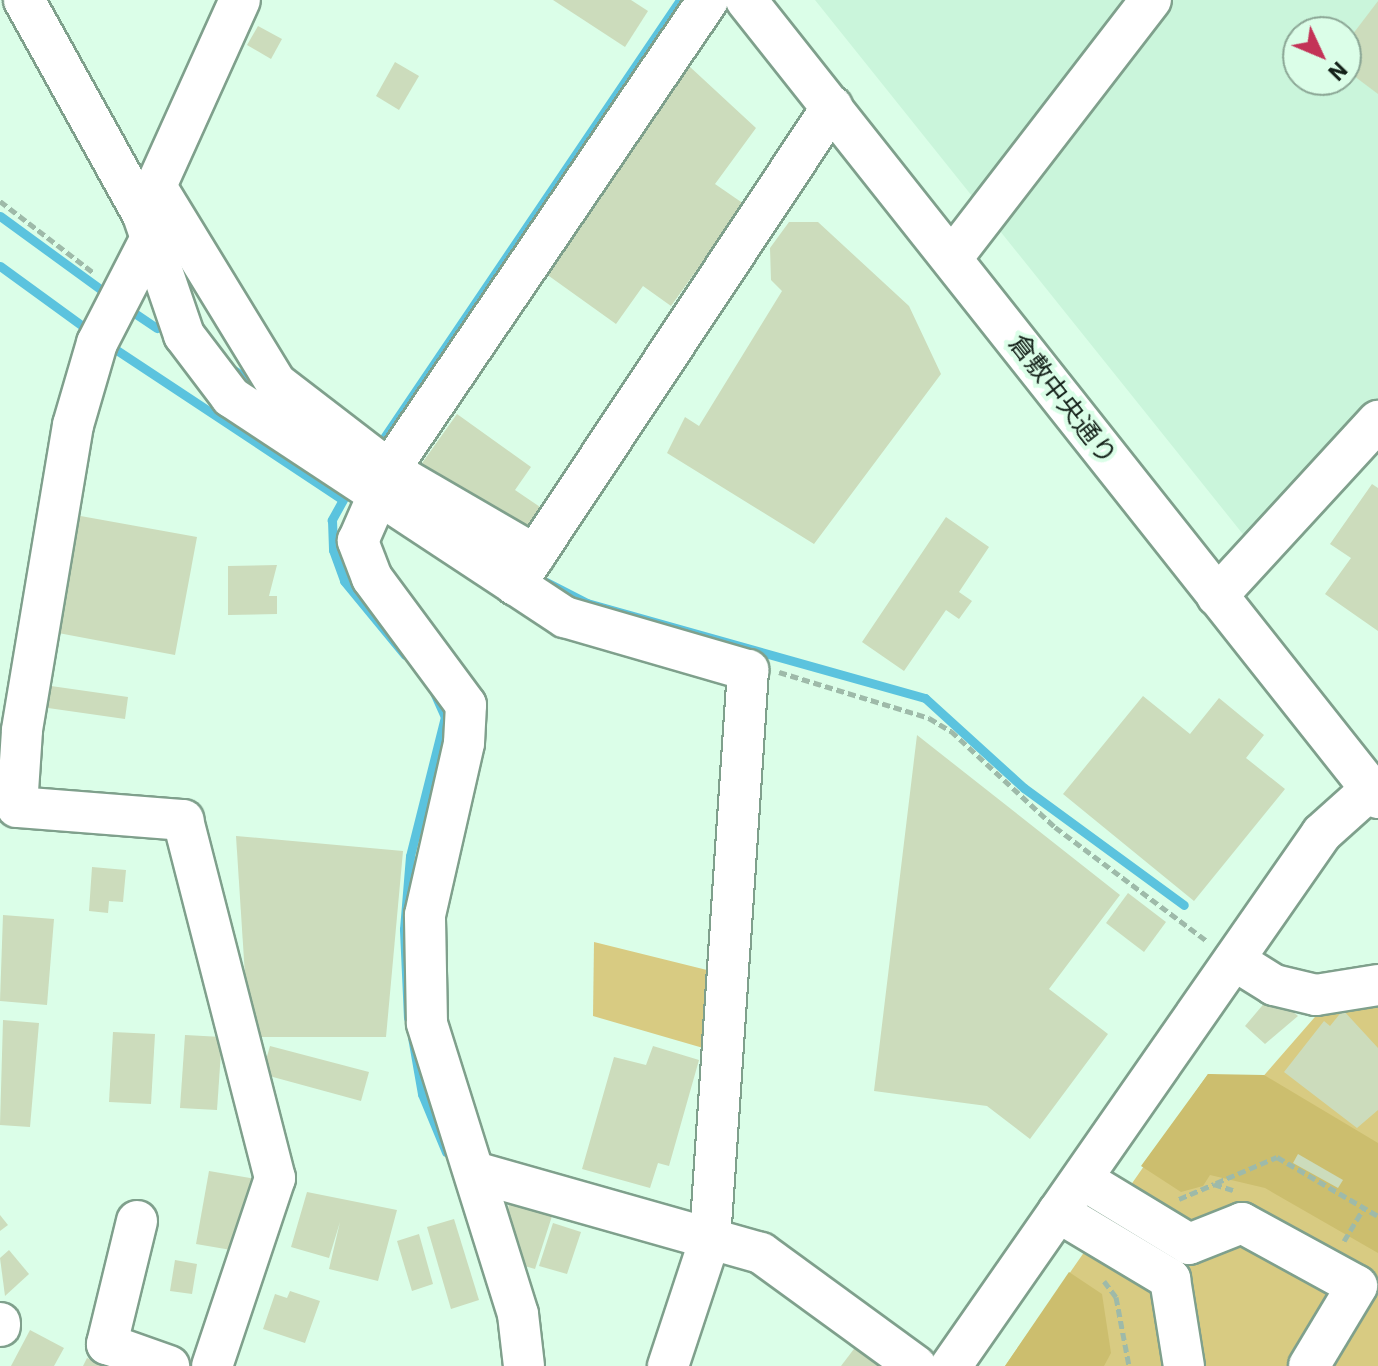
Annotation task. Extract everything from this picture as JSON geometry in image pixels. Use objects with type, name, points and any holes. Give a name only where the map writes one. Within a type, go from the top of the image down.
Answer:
[{"type":"street","points":[[24,0],[150,213],[257,359],[350,459],[358,541],[372,578],[466,705],[464,743],[425,915],[427,1023],[478,1173],[518,1314],[524,1366]]},
{"type":"street","points":[[212,1366],[275,1178],[183,820],[17,807],[11,728],[73,425],[110,314],[240,0]]},
{"type":"street","points":[[350,459],[708,0]]},
{"type":"street","name":"倉敷中央通り","points":[[746,0],[1374,794]]},
{"type":"street","points":[[952,258],[1151,0]]},
{"type":"street","points":[[526,569],[832,107]]},
{"type":"street","points":[[150,213],[184,335],[215,382],[350,459],[526,569],[565,617],[748,670],[710,1239],[668,1366]]},
{"type":"street","points":[[1217,596],[1378,421]]},
{"type":"street","points":[[951,1366],[1322,833],[1374,794]]},
{"type":"street","points":[[1234,960],[1274,985],[1316,995],[1378,985]]},
{"type":"street","points":[[478,1173],[761,1253],[916,1366]]},
{"type":"street","points":[[1082,1179],[1189,1244],[1242,1223],[1367,1297],[1309,1366]]},
{"type":"street","points":[[1058,1212],[1170,1279],[1184,1366]]},
{"type":"street","points":[[137,1221],[107,1344],[169,1366]]},
{"type":"path","points":[[0,201],[110,314]]},
{"type":"path","points":[[748,670],[767,668],[929,718],[1055,827],[1234,960]]},
{"type":"path","points":[[1214,1184],[1277,1157],[1378,1216]]},
{"type":"path","points":[[1340,1247],[1364,1208]]},
{"type":"path","points":[[1100,1274],[1116,1297],[1128,1365]]},
{"type":"shaded area","points":[[815,0],[1378,0],[1378,401],[1254,548]]},
{"type":"shaded area","points":[[594,942],[715,972],[710,1050],[593,1016]]},
{"type":"shaded area","points":[[1378,999],[1378,1366],[1005,1366],[1208,1074],[1260,1080],[1321,1010]]},
{"type":"shaded area","points":[[1208,1074],[1264,1075],[1378,1143],[1378,1253],[1265,1188],[1210,1175],[1203,1186],[1181,1192],[1141,1166]]},
{"type":"shaded area","points":[[1069,1272],[1102,1294],[1111,1353],[1104,1366],[1005,1366]]},
{"type":"building","points":[[553,0],[631,0],[648,11],[625,47]]},
{"type":"building","points":[[1378,1],[1378,94],[1362,82],[1362,22]]},
{"type":"building","points":[[258,26],[282,39],[271,59],[247,45]]},
{"type":"building","points":[[395,62],[419,76],[399,110],[376,96]]},
{"type":"building","points":[[689,66],[756,128],[715,184],[744,204],[671,306],[643,286],[616,324],[542,271]]},
{"type":"building","points":[[789,222],[818,222],[909,306],[941,374],[814,544],[667,453],[685,417],[699,426],[782,291],[771,280],[770,248]]},
{"type":"building","points":[[457,414],[531,467],[515,490],[543,509],[522,538],[420,466]]},
{"type":"building","points":[[1372,484],[1378,488],[1378,631],[1325,594],[1351,558],[1330,544]]},
{"type":"building","points":[[75,515],[197,537],[175,655],[53,632]]},
{"type":"building","points":[[946,517],[989,547],[959,592],[972,601],[959,619],[946,610],[904,671],[862,642]]},
{"type":"building","points":[[277,565],[269,596],[277,596],[277,614],[228,615],[228,566]]},
{"type":"building","points":[[44,685],[128,697],[125,719],[41,707]]},
{"type":"building","points":[[1143,696],[1190,734],[1219,698],[1264,735],[1246,758],[1285,789],[1194,901],[1063,794]]},
{"type":"building","points":[[917,735],[1120,895],[1049,989],[1108,1034],[1030,1139],[987,1106],[874,1091]]},
{"type":"building","points":[[236,836],[403,851],[386,1037],[249,1037]]},
{"type":"building","points":[[92,867],[126,870],[123,902],[109,901],[108,913],[89,911]]},
{"type":"building","points":[[1128,893],[1166,922],[1144,952],[1106,923]]},
{"type":"building","points":[[3,915],[54,919],[47,1005],[0,1001]]},
{"type":"building","points":[[1272,994],[1298,1016],[1265,1044],[1245,1026]]},
{"type":"building","points":[[1343,1010],[1378,1048],[1378,1110],[1357,1128],[1284,1072],[1324,1021],[1330,1026]]},
{"type":"building","points":[[3,1020],[39,1023],[30,1127],[0,1125]]},
{"type":"building","points":[[113,1032],[155,1034],[151,1104],[109,1102]]},
{"type":"building","points":[[185,1035],[222,1037],[217,1110],[180,1108]]},
{"type":"building","points":[[270,1046],[369,1072],[361,1101],[262,1074]]},
{"type":"building","points":[[653,1046],[699,1060],[669,1166],[658,1163],[650,1188],[582,1169],[614,1057],[646,1065]]},
{"type":"building","points":[[1298,1154],[1343,1180],[1338,1188],[1293,1163]]},
{"type":"building","points":[[209,1171],[256,1179],[243,1252],[196,1244]]},
{"type":"building","points":[[307,1192],[397,1210],[378,1281],[329,1269],[340,1222],[329,1258],[291,1247]]},
{"type":"building","points":[[509,1200],[553,1213],[535,1269],[514,1263],[520,1244],[506,1239]]},
{"type":"building","points":[[0,1215],[8,1225],[0,1231]]},
{"type":"building","points":[[454,1219],[479,1300],[451,1309],[427,1227]]},
{"type":"building","points":[[553,1223],[581,1232],[567,1274],[539,1266]]},
{"type":"building","points":[[419,1234],[433,1284],[412,1291],[397,1241]]},
{"type":"building","points":[[9,1250],[29,1274],[5,1296],[0,1258]]},
{"type":"building","points":[[175,1260],[197,1264],[192,1294],[170,1291]]},
{"type":"building","points":[[290,1291],[320,1301],[305,1343],[263,1329],[275,1294],[287,1298]]},
{"type":"building","points":[[30,1330],[64,1348],[54,1366],[11,1366]]},
{"type":"building","points":[[860,1341],[892,1366],[841,1366]]},
{"type":"building","points":[[87,1358],[106,1366],[83,1366]]},
{"type":"waterway","points":[[377,448],[680,0]]},
{"type":"waterway","points":[[0,216],[111,297]]},
{"type":"waterway","points":[[0,266],[91,332]]},
{"type":"waterway","points":[[127,308],[157,328]]},
{"type":"waterway","points":[[106,343],[342,499]]},
{"type":"waterway","points":[[229,367],[260,387]]},
{"type":"waterway","points":[[350,487],[332,520],[333,550],[344,581],[405,655]]},
{"type":"waterway","points":[[546,582],[587,603],[925,698],[1024,788],[1184,905]]},
{"type":"waterway","points":[[408,1018],[404,929],[410,856],[445,717],[434,692]]},
{"type":"waterway","points":[[412,1037],[422,1094],[446,1152]]}]
